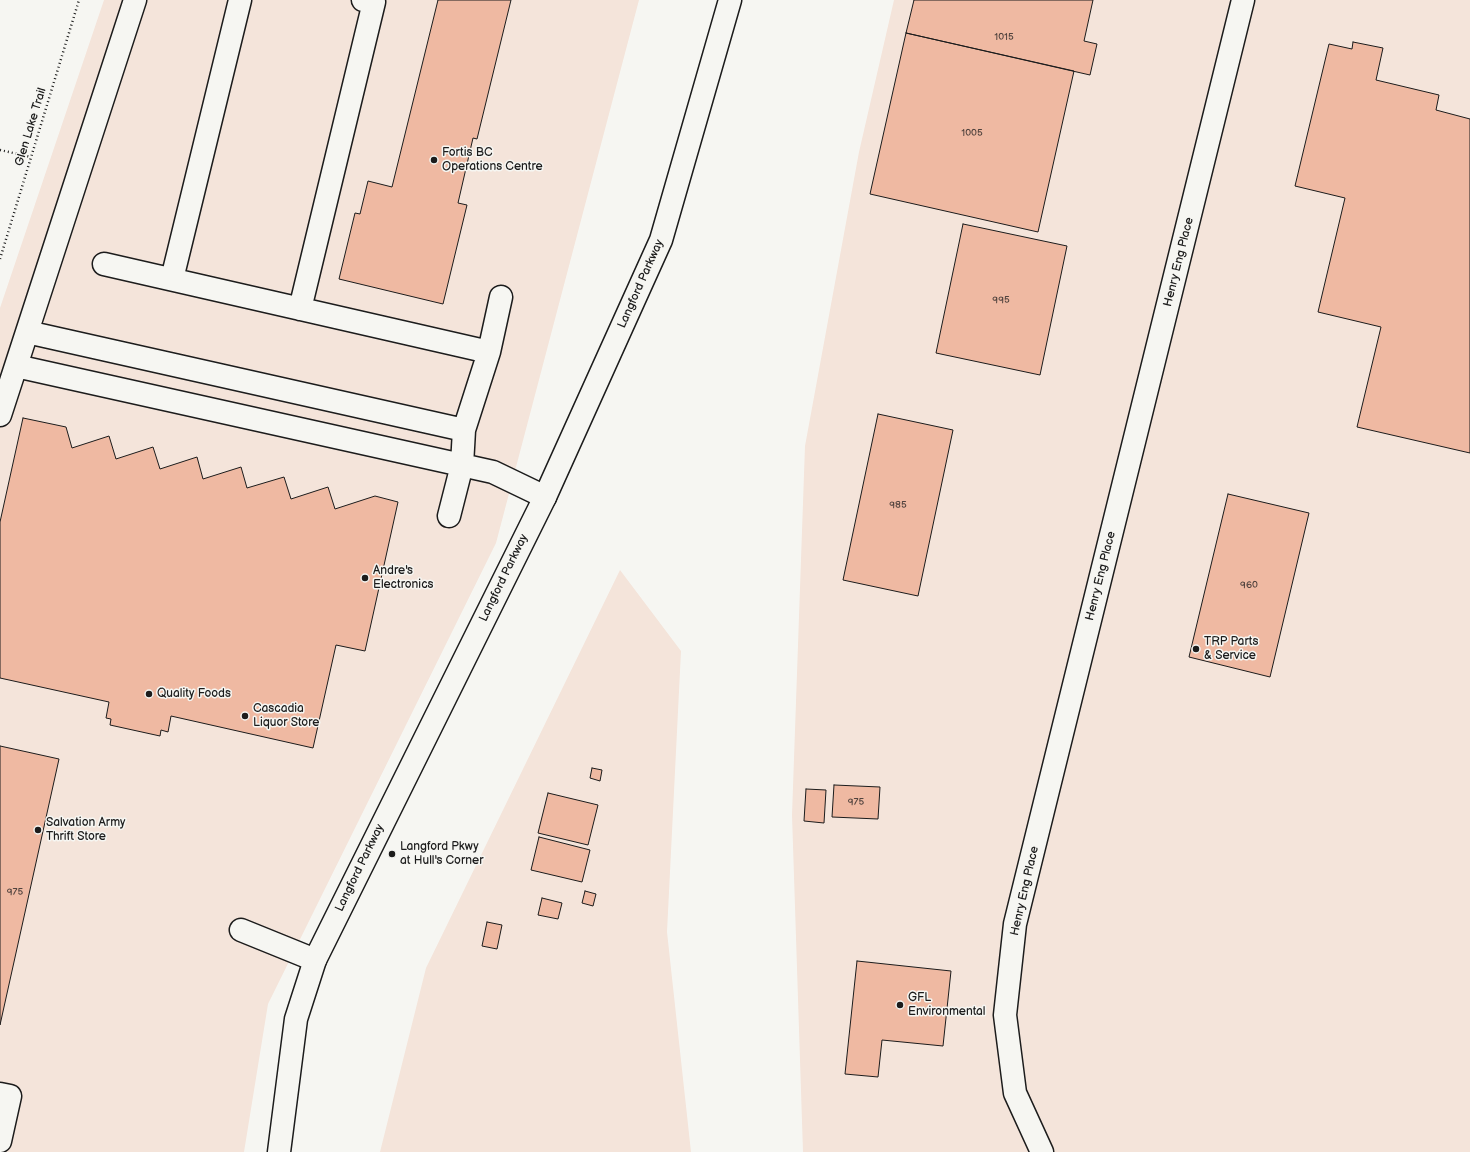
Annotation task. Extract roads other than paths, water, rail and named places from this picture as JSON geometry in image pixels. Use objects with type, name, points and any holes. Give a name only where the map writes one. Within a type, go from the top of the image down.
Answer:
[{"type":"main road","points":[[0,415],[135,0]]},
{"type":"main road","points":[[172,280],[240,0]]},
{"type":"main road","points":[[300,309],[374,2],[363,0]]},
{"type":"main road","name":"Langford Parkway","points":[[279,1152],[296,1019],[315,960],[545,497],[661,240],[730,0]]},
{"type":"main road","name":"Henry Eng Place","points":[[1042,1152],[1015,1093],[1005,1015],[1015,924],[1243,0]]},
{"type":"main road","points":[[104,264],[489,352]]},
{"type":"main road","points":[[449,516],[462,465],[464,430],[489,352],[501,297]]},
{"type":"main road","points":[[27,332],[464,430]]},
{"type":"main road","points":[[16,366],[493,472],[545,497]]},
{"type":"main road","points":[[241,930],[315,960]]},
{"type":"main road","points":[[0,1094],[10,1096],[0,1142]]},
{"type":"place","name":"Fortis BC Operations Centre","points":[[434,160]]},
{"type":"place","name":"Andre's Electronics","points":[[365,578]]},
{"type":"place","name":"TRP Parts & Service","points":[[1196,649]]},
{"type":"place","name":"Quality Foods","points":[[149,694]]},
{"type":"place","name":"Cascadia Liquor Store","points":[[245,716]]},
{"type":"place","name":"Salvation Army Thrift Store","points":[[38,830]]},
{"type":"place","name":"Langford Pkwy at Hull's Corner","points":[[392,854]]},
{"type":"place","name":"GFL Environmental","points":[[900,1005]]}]
